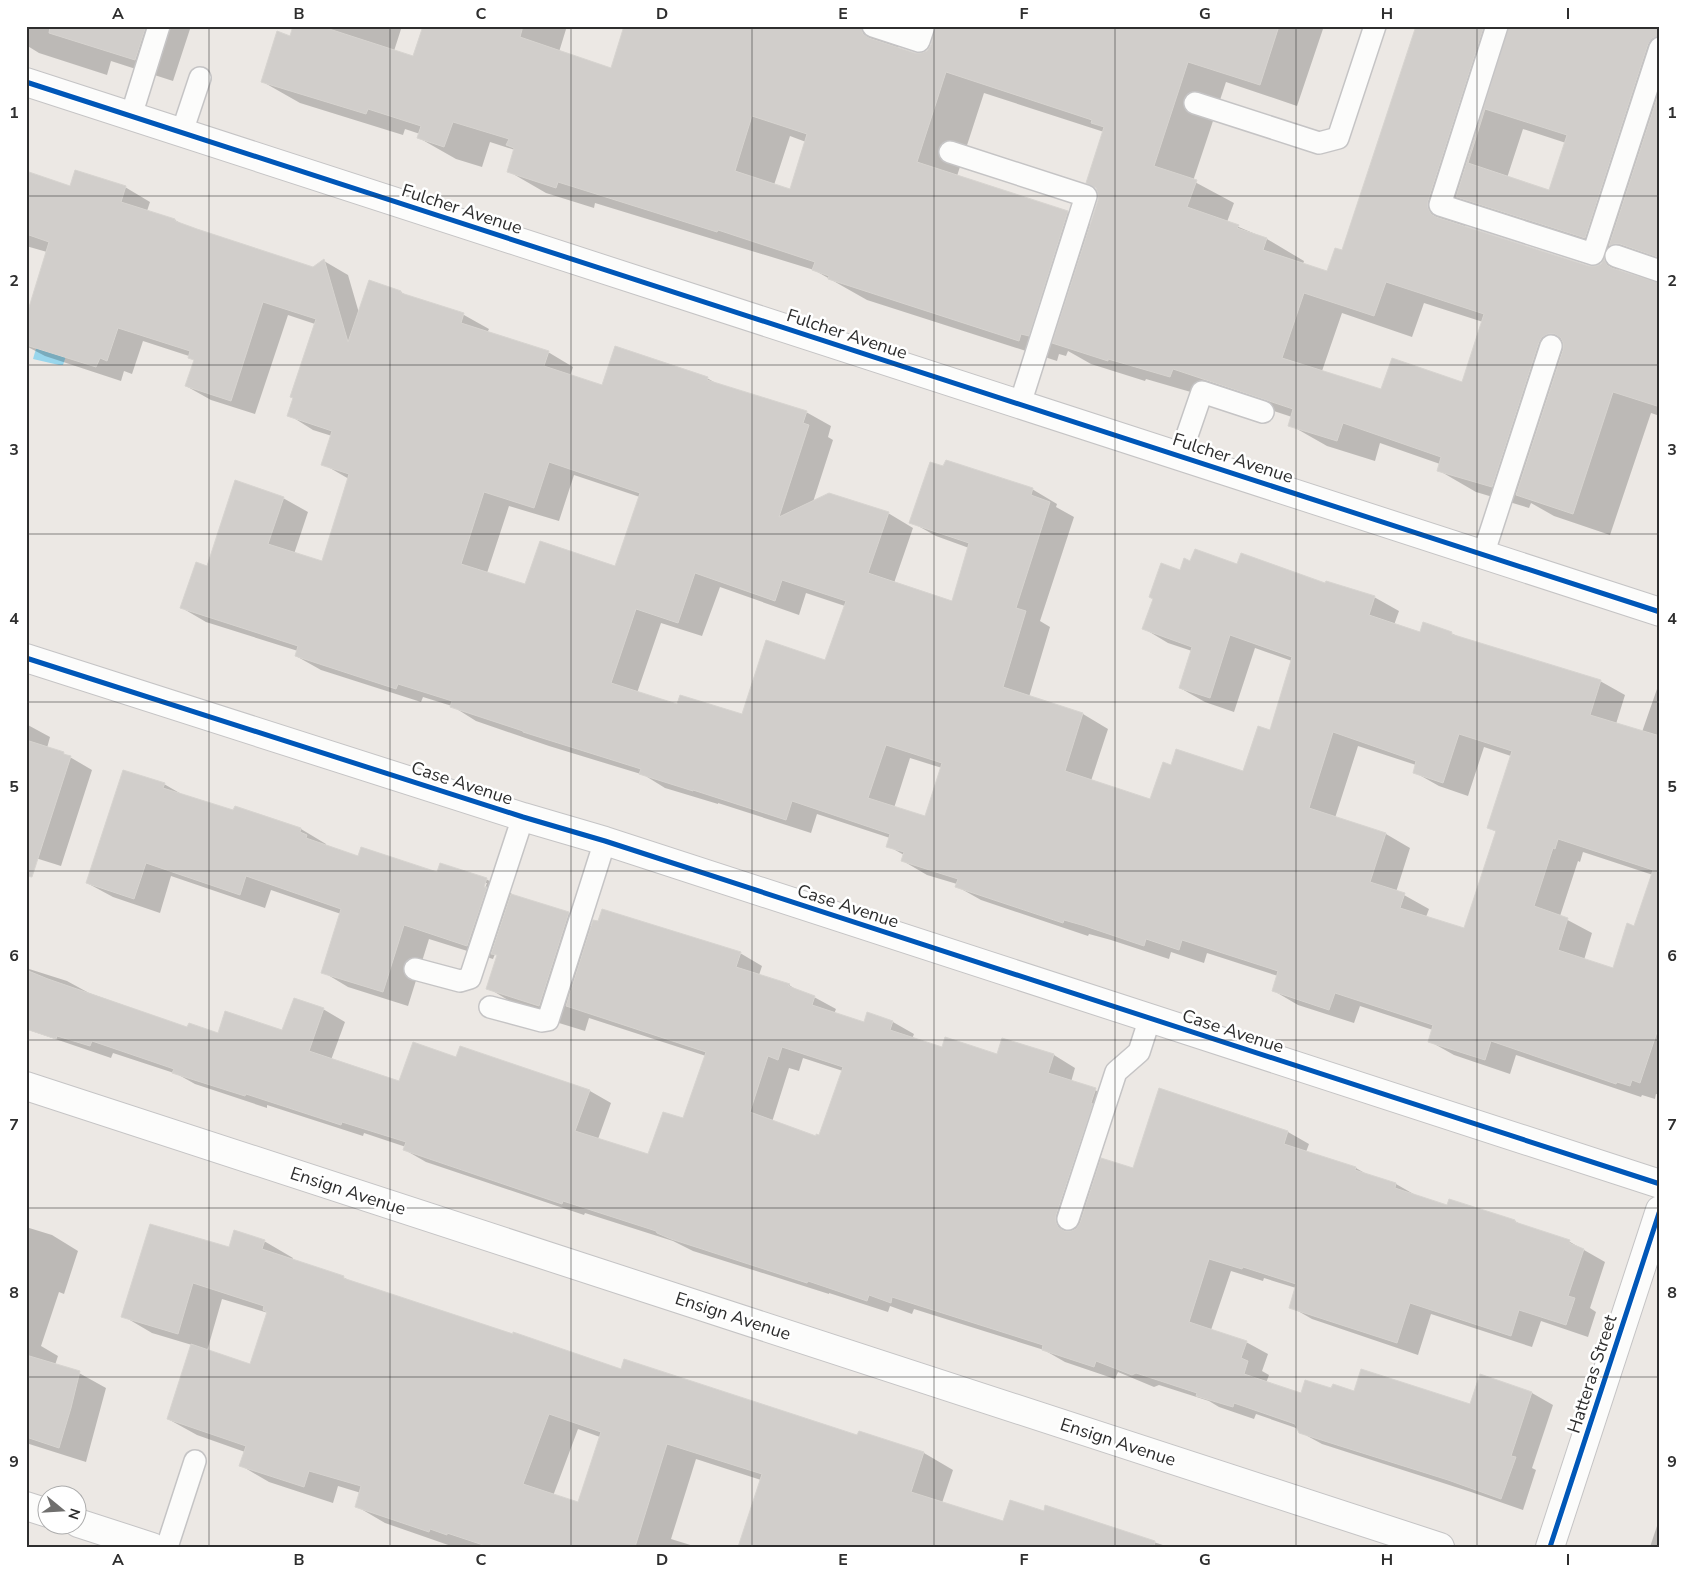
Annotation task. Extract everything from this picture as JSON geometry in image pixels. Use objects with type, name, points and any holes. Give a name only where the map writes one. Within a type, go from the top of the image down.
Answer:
[{"type":"street","name":"Fulcher Avenue","points":[[26,82],[1660,612]]},
{"type":"street","name":"Case Avenue","points":[[26,658],[605,841],[1660,1184]]},
{"type":"street","name":"Ensign Avenue","points":[[26,1086],[1440,1547]]},
{"type":"street","name":"Hatteras Street","points":[[1550,1547],[1660,1210]]},
{"type":"street","points":[[26,1506],[38,1510]]},
{"type":"street","points":[[88,1526],[152,1547]]},
{"type":"lane","points":[[131,116],[159,26]]},
{"type":"lane","points":[[873,26],[919,42],[924,26]]},
{"type":"lane","points":[[1195,103],[1318,143],[1338,138],[1375,26]]},
{"type":"lane","points":[[1498,26],[1440,205],[1593,254],[1660,48]]},
{"type":"lane","points":[[182,132],[200,78]]},
{"type":"lane","points":[[950,152],[1086,196],[1020,404]]},
{"type":"lane","points":[[1616,256],[1660,271]]},
{"type":"lane","points":[[1483,554],[1551,346]]},
{"type":"lane","points":[[1180,456],[1202,392],[1263,412]]},
{"type":"lane","points":[[414,969],[460,981],[470,978],[522,816]]},
{"type":"lane","points":[[490,1007],[542,1021],[548,1020],[605,841]]},
{"type":"lane","points":[[1068,1219],[1116,1072],[1138,1052],[1150,1018]]},
{"type":"lane","points":[[167,1547],[195,1461]]},
{"type":"water","points":[[80,314],[63,365],[33,359],[40,335]]},
{"type":"building","points":[[50,26],[146,26],[135,60],[49,33]]},
{"type":"building","points":[[293,26],[320,26],[413,56],[423,26],[523,26],[520,37],[611,68],[624,26],[861,26],[863,34],[869,38],[915,53],[921,53],[927,51],[931,45],[936,26],[1279,26],[1260,85],[1188,62],[1154,166],[1197,180],[1187,207],[1239,225],[1237,228],[1267,238],[1263,250],[1327,271],[1335,248],[1342,250],[1416,26],[1484,26],[1428,201],[1428,208],[1431,214],[1436,217],[1589,266],[1601,264],[1604,259],[1607,265],[1612,268],[1660,283],[1660,407],[1613,392],[1573,514],[1516,495],[1563,350],[1561,338],[1555,334],[1548,334],[1542,337],[1539,342],[1492,487],[1437,471],[1441,457],[1343,423],[1337,441],[1288,426],[1293,409],[1173,369],[1170,377],[1108,359],[1108,361],[1052,343],[1098,200],[1096,188],[1086,183],[1104,127],[1091,123],[1092,120],[946,72],[917,162],[1068,211],[1029,336],[1021,334],[1019,341],[828,279],[829,276],[812,270],[815,262],[718,230],[717,232],[558,182],[556,188],[507,172],[514,148],[506,145],[509,139],[453,122],[444,147],[417,138],[421,126],[368,109],[366,114],[261,82],[277,31],[290,36]],"holes":[[[752,116],[807,134],[790,189],[735,171]],[[1386,282],[1484,314],[1462,382],[1392,358],[1381,389],[1282,358],[1304,293],[1374,316]]]},
{"type":"building","points":[[1509,26],[1660,26],[1660,36],[1652,38],[1648,44],[1585,238],[1456,197]],"holes":[[[1485,109],[1567,135],[1549,190],[1468,163]]]},
{"type":"building","points":[[1660,89],[1660,258],[1620,244],[1609,246]]},
{"type":"building","points":[[75,170],[126,186],[121,202],[313,267],[324,259],[348,342],[369,280],[401,291],[401,293],[464,313],[461,323],[549,351],[544,366],[602,385],[615,346],[708,377],[707,380],[807,411],[803,423],[809,425],[779,517],[829,493],[889,512],[868,573],[952,601],[969,543],[909,523],[930,462],[943,466],[946,460],[1033,488],[1031,495],[1050,502],[1016,608],[1026,611],[1003,687],[1083,713],[1065,771],[1150,799],[1163,762],[1171,765],[1176,749],[1243,771],[1258,726],[1270,730],[1292,657],[1230,635],[1210,698],[1179,688],[1192,647],[1142,629],[1153,599],[1149,597],[1161,563],[1180,570],[1184,558],[1190,561],[1195,549],[1237,564],[1241,553],[1325,583],[1326,581],[1375,596],[1369,615],[1420,632],[1423,622],[1452,632],[1451,634],[1601,680],[1590,715],[1660,736],[1660,1023],[1640,1083],[1632,1080],[1630,1086],[1617,1082],[1616,1084],[1491,1041],[1485,1060],[1428,1042],[1433,1025],[1335,993],[1329,1010],[1272,991],[1278,971],[1182,940],[1179,950],[1146,939],[1144,946],[1064,920],[1063,923],[955,887],[958,879],[901,861],[904,852],[886,847],[890,834],[792,801],[786,820],[639,774],[641,769],[450,707],[452,701],[398,684],[396,689],[295,656],[298,646],[180,608],[196,562],[207,566],[235,480],[284,497],[268,544],[322,561],[349,474],[321,465],[332,431],[287,416],[293,398],[290,397],[316,319],[263,302],[231,401],[185,386],[194,360],[188,358],[190,351],[118,328],[107,361],[100,358],[96,367],[26,345],[26,317],[49,242],[26,234],[26,171],[70,186]],"holes":[[[549,462],[640,493],[615,566],[540,541],[525,584],[461,564],[484,492],[534,508]],[[695,573],[775,601],[782,580],[846,601],[825,660],[766,640],[742,714],[680,695],[677,704],[611,683],[636,609],[678,623]],[[1333,732],[1416,761],[1413,773],[1443,783],[1459,734],[1512,751],[1487,828],[1496,831],[1464,928],[1400,908],[1405,893],[1370,882],[1386,833],[1309,808]],[[886,745],[942,763],[925,816],[868,798]],[[1558,839],[1653,870],[1634,926],[1627,923],[1613,968],[1558,950],[1568,918],[1534,906],[1553,848],[1555,849]]]},
{"type":"building","points":[[26,740],[71,756],[32,877],[26,876]]},
{"type":"building","points":[[123,770],[165,783],[163,788],[233,810],[235,806],[301,828],[300,832],[307,835],[306,838],[358,856],[361,847],[437,872],[440,863],[487,878],[484,887],[487,887],[467,946],[404,925],[383,992],[321,973],[341,909],[246,876],[240,895],[146,863],[134,899],[86,883]]},
{"type":"building","points":[[511,894],[569,912],[539,1006],[486,989],[497,955],[491,954]]},
{"type":"building","points":[[602,909],[741,952],[736,967],[790,984],[788,986],[815,996],[812,1005],[864,1022],[867,1012],[893,1021],[890,1030],[942,1047],[945,1037],[997,1054],[1002,1038],[1054,1054],[1048,1073],[1096,1088],[1091,1103],[1093,1104],[1056,1215],[1058,1227],[1064,1231],[1076,1229],[1080,1223],[1101,1158],[1133,1168],[1159,1088],[1288,1131],[1284,1144],[1356,1167],[1355,1170],[1396,1183],[1395,1188],[1447,1205],[1449,1199],[1570,1240],[1569,1243],[1584,1249],[1568,1296],[1575,1298],[1566,1325],[1519,1310],[1511,1336],[1410,1303],[1397,1343],[1289,1308],[1296,1284],[1243,1267],[1242,1269],[1209,1259],[1189,1322],[1247,1341],[1241,1358],[1248,1361],[1244,1374],[1301,1393],[1305,1380],[1331,1388],[1333,1384],[1354,1391],[1361,1369],[1470,1404],[1480,1374],[1532,1392],[1511,1456],[1516,1457],[1501,1499],[1448,1480],[1299,1433],[1295,1424],[1234,1403],[1233,1407],[1196,1396],[1197,1393],[1136,1373],[1132,1375],[1096,1361],[1094,1367],[1042,1350],[1043,1345],[892,1297],[891,1303],[869,1295],[867,1301],[808,1281],[807,1283],[671,1239],[656,1231],[563,1201],[562,1204],[403,1150],[406,1142],[342,1122],[341,1125],[246,1094],[245,1096],[172,1073],[174,1069],[92,1041],[90,1046],[57,1036],[56,1039],[26,1029],[26,970],[187,1027],[189,1023],[218,1033],[225,1011],[282,1030],[294,998],[324,1008],[309,1051],[399,1081],[413,1042],[456,1057],[460,1046],[590,1090],[575,1131],[648,1154],[663,1112],[683,1118],[706,1052],[566,1006],[593,920],[598,921]],"holes":[[[782,1047],[843,1067],[819,1135],[816,1134],[816,1136],[750,1112],[768,1056],[778,1060]]]},
{"type":"building","points":[[150,1224],[229,1247],[234,1230],[265,1240],[262,1249],[344,1276],[343,1278],[513,1334],[513,1332],[621,1369],[624,1359],[857,1435],[859,1431],[924,1452],[911,1492],[1003,1521],[1010,1500],[1044,1511],[1045,1505],[1155,1541],[1154,1547],[738,1547],[762,1474],[667,1444],[635,1547],[489,1547],[447,1533],[447,1535],[430,1529],[429,1532],[355,1507],[361,1486],[309,1471],[304,1487],[239,1466],[246,1446],[167,1419],[191,1344],[250,1364],[267,1312],[263,1310],[264,1306],[193,1283],[178,1334],[121,1317]],"holes":[[[549,1414],[601,1432],[578,1502],[523,1484]]]},
{"type":"building","points":[[26,1355],[80,1371],[59,1448],[26,1437]]},
{"type":"cycle path","points":[[26,82],[1660,612]]},
{"type":"cycle path","points":[[26,658],[523,817],[605,841],[1660,1184]]},
{"type":"cycle path","points":[[1550,1547],[1660,1210]]}]
